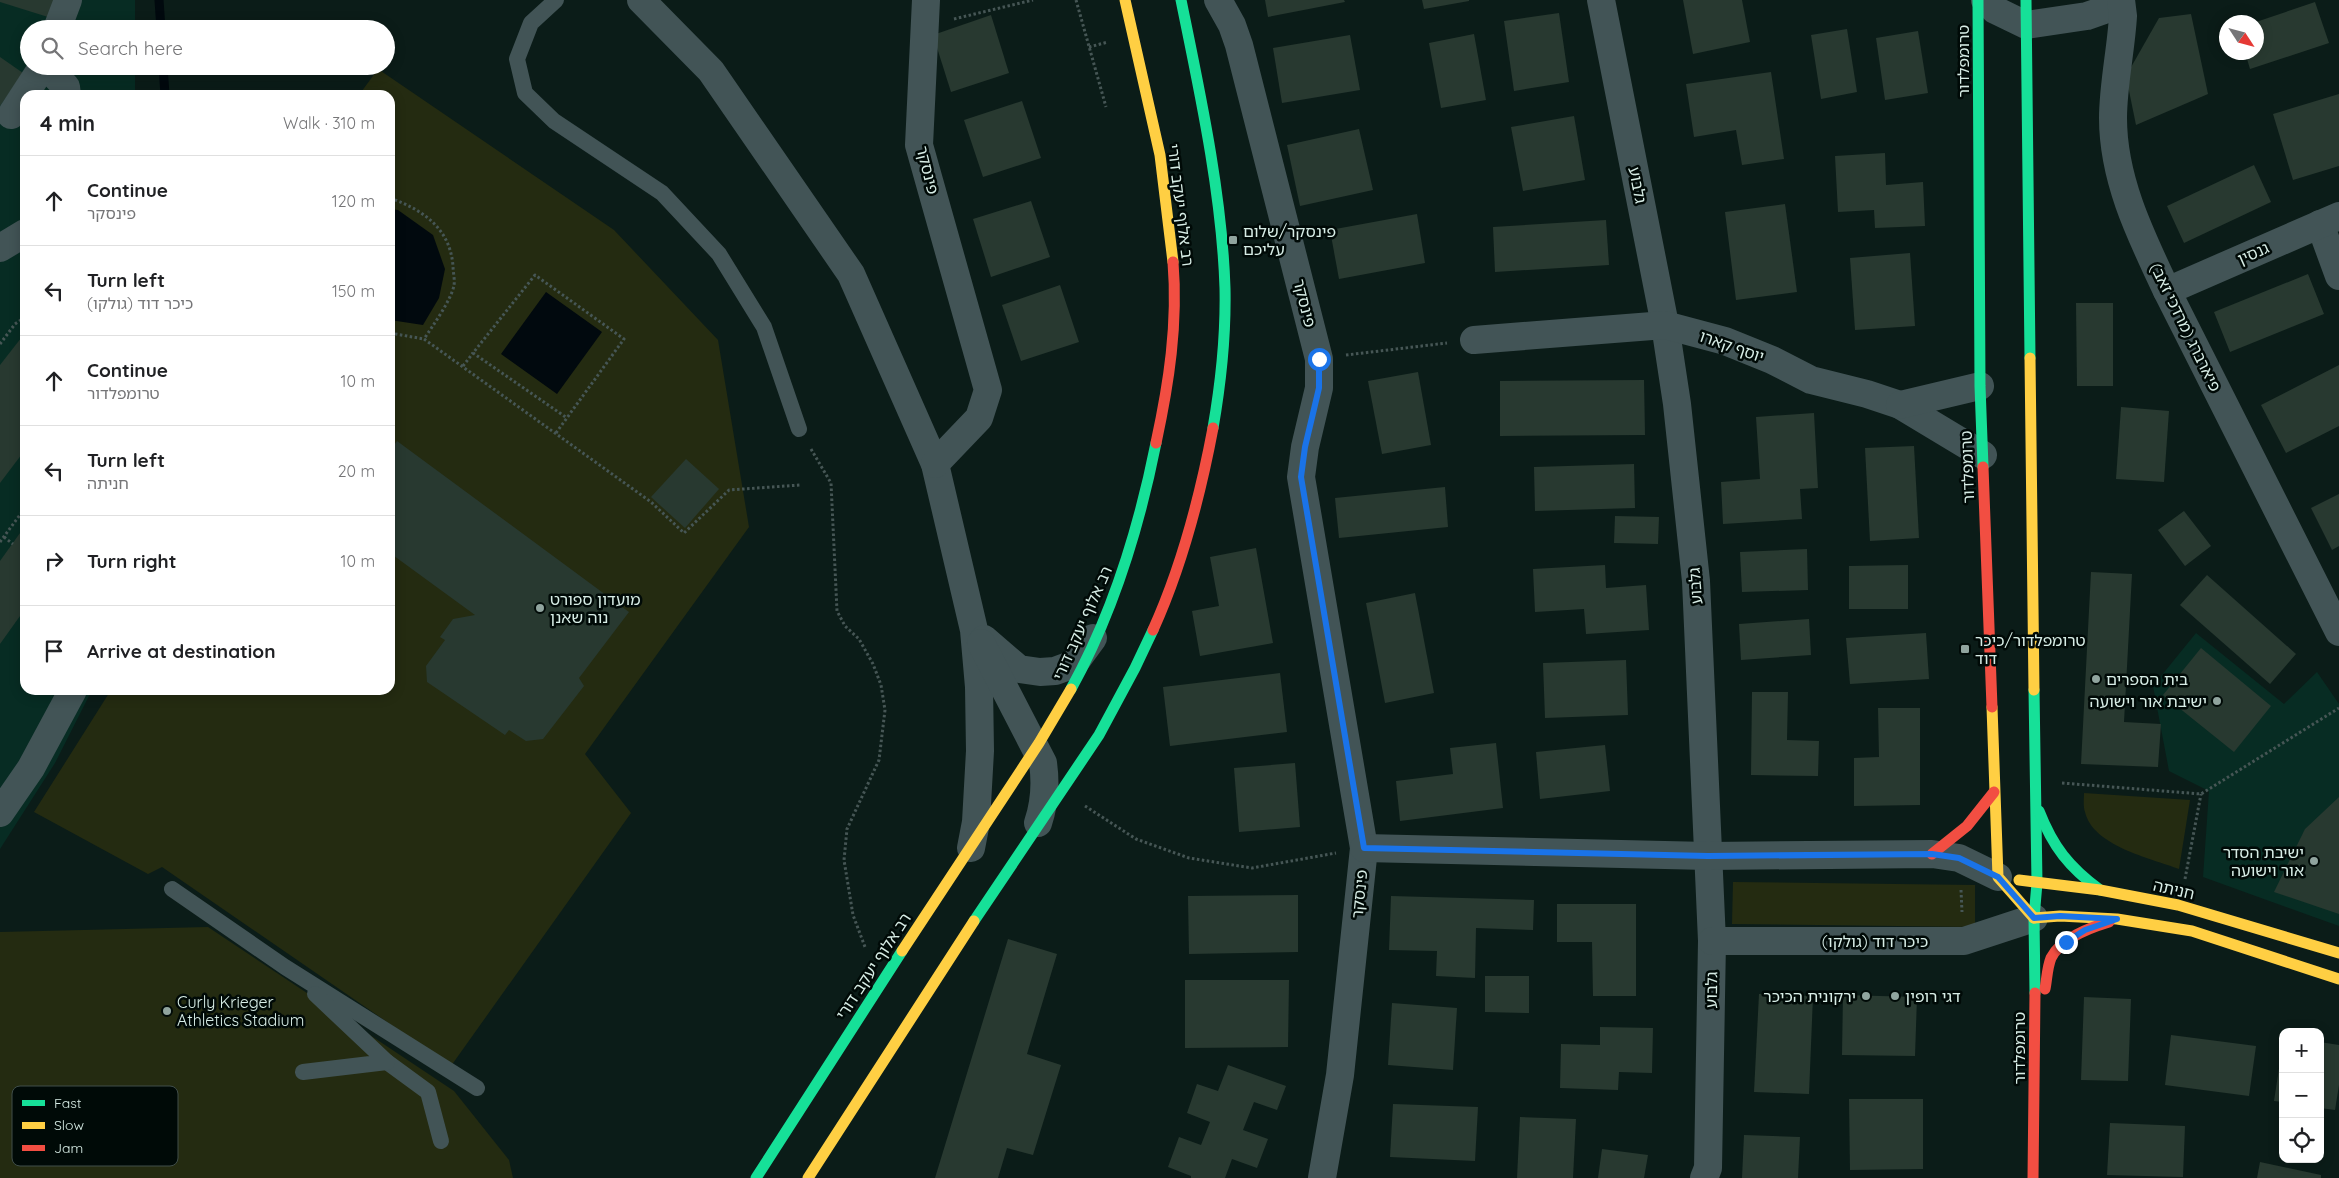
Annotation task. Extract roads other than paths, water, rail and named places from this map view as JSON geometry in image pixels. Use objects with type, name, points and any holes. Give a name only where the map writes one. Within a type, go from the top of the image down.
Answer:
[{"type":"street","points":[[60,20],[68,0]]},
{"type":"street","points":[[641,0],[711,71],[851,274],[935,464],[974,630],[979,687],[980,751],[976,822],[971,848]]},
{"type":"street","name":"רב אלוף יעקב דורי","points":[[756,1178],[869,1001],[1036,748],[1082,669],[1100,629],[1133,544],[1151,472],[1166,395],[1175,317],[1173,246],[1162,164],[1125,0]]},
{"type":"street","name":"רב אלוף יעקב דורי","points":[[808,1178],[852,1107],[1038,823],[1108,720],[1130,680],[1160,613],[1194,516],[1206,472],[1215,424],[1222,363],[1225,299],[1220,225],[1207,141],[1181,0]]},
{"type":"street","name":"פינסקר","points":[[1218,0],[1232,25],[1239,45],[1319,359],[1319,388],[1305,447],[1301,477],[1364,848],[1340,1074],[1322,1178]]},
{"type":"street","name":"גלבוע","points":[[1601,0],[1666,325],[1677,404],[1696,582],[1712,941],[1708,1168],[1704,1178]]},
{"type":"street","name":"טרומפלדור","points":[[1978,0],[1980,386],[1998,877]]},
{"type":"street","points":[[1985,0],[1995,10],[2086,16],[2104,10],[2114,0]]},
{"type":"street","name":"פיארברג (מרדכי זאב)","points":[[2120,0],[2123,16],[2113,118],[2116,154],[2123,187],[2143,240],[2167,291],[2339,632]]},
{"type":"street","name":"פינסקר","points":[[926,13],[919,145],[988,390],[979,418],[935,464]]},
{"type":"street","name":"טרומפלדור","points":[[2026,13],[2034,798],[2037,883],[2034,918],[2036,1027],[2033,1178]]},
{"type":"street","points":[[29,90],[39,75]]},
{"type":"street","points":[[54,75],[66,87],[66,90]]},
{"type":"street","points":[[11,116],[20,103]]},
{"type":"street","points":[[2329,220],[2339,276]]},
{"type":"street","name":"גנסין","points":[[2167,291],[2329,220]]},
{"type":"street","points":[[0,248],[20,237]]},
{"type":"street","name":"יוסף קארו","points":[[1474,340],[1666,325],[1725,341],[1772,360],[1811,380],[1867,394],[1900,406],[1983,455]]},
{"type":"street","points":[[1900,406],[1980,386]]},
{"type":"street","points":[[974,630],[1019,669],[1040,672],[1055,671],[1074,664],[1100,629]]},
{"type":"street","points":[[974,630],[1016,715],[1043,763],[1046,783],[1043,806],[1038,823]]},
{"type":"street","points":[[0,813],[31,768],[70,695]]},
{"type":"street","points":[[1932,854],[1953,840],[1978,817],[1994,792]]},
{"type":"street","points":[[2034,798],[2047,832],[2057,850],[2065,861],[2100,890]]},
{"type":"street","points":[[1364,848],[1708,856],[1932,854],[1959,858],[1998,877],[2034,918],[2060,916],[2117,919],[2192,931],[2339,979]]},
{"type":"street","name":"חניתה","points":[[1998,877],[2100,890],[2178,906],[2339,953]]},
{"type":"street","name":"כיכר דוד (גולקו)","points":[[1712,941],[1964,941],[2034,918]]},
{"type":"street","points":[[2036,1027],[2052,956],[2085,930],[2117,919]]},
{"type":"lane","points":[[556,0],[531,23],[517,59],[525,93],[554,121],[662,193],[719,254],[764,327],[799,429]]},
{"type":"lane","points":[[172,889],[286,967],[477,1088]]},
{"type":"lane","points":[[286,967],[387,1062],[428,1092],[441,1141]]},
{"type":"lane","points":[[303,1072],[387,1062]]},
{"type":"waterway","points":[[159,0],[160,20]]},
{"type":"waterway","points":[[164,75],[165,90]]},
{"type":"place","name":"פינסקר/שלום עליכם","points":[[1233,240]]},
{"type":"place","name":"מועדון ספורט נוה שאנן","points":[[540,608]]},
{"type":"place","name":"טרומפלדור/כיכר דוד","points":[[1965,649]]},
{"type":"place","name":"בית הספרים","points":[[2096,679]]},
{"type":"place","name":"ישיבת אור וישועה","points":[[2217,701]]},
{"type":"place","name":"ישיבת הסדר אור וישועה","points":[[2314,861]]},
{"type":"place","name":"ירקונית הכיכר","points":[[1866,996]]},
{"type":"place","name":"דגי רופין","points":[[1895,996]]},
{"type":"place","name":"Curly Krieger Athletics Stadium","points":[[167,1011]]}]
